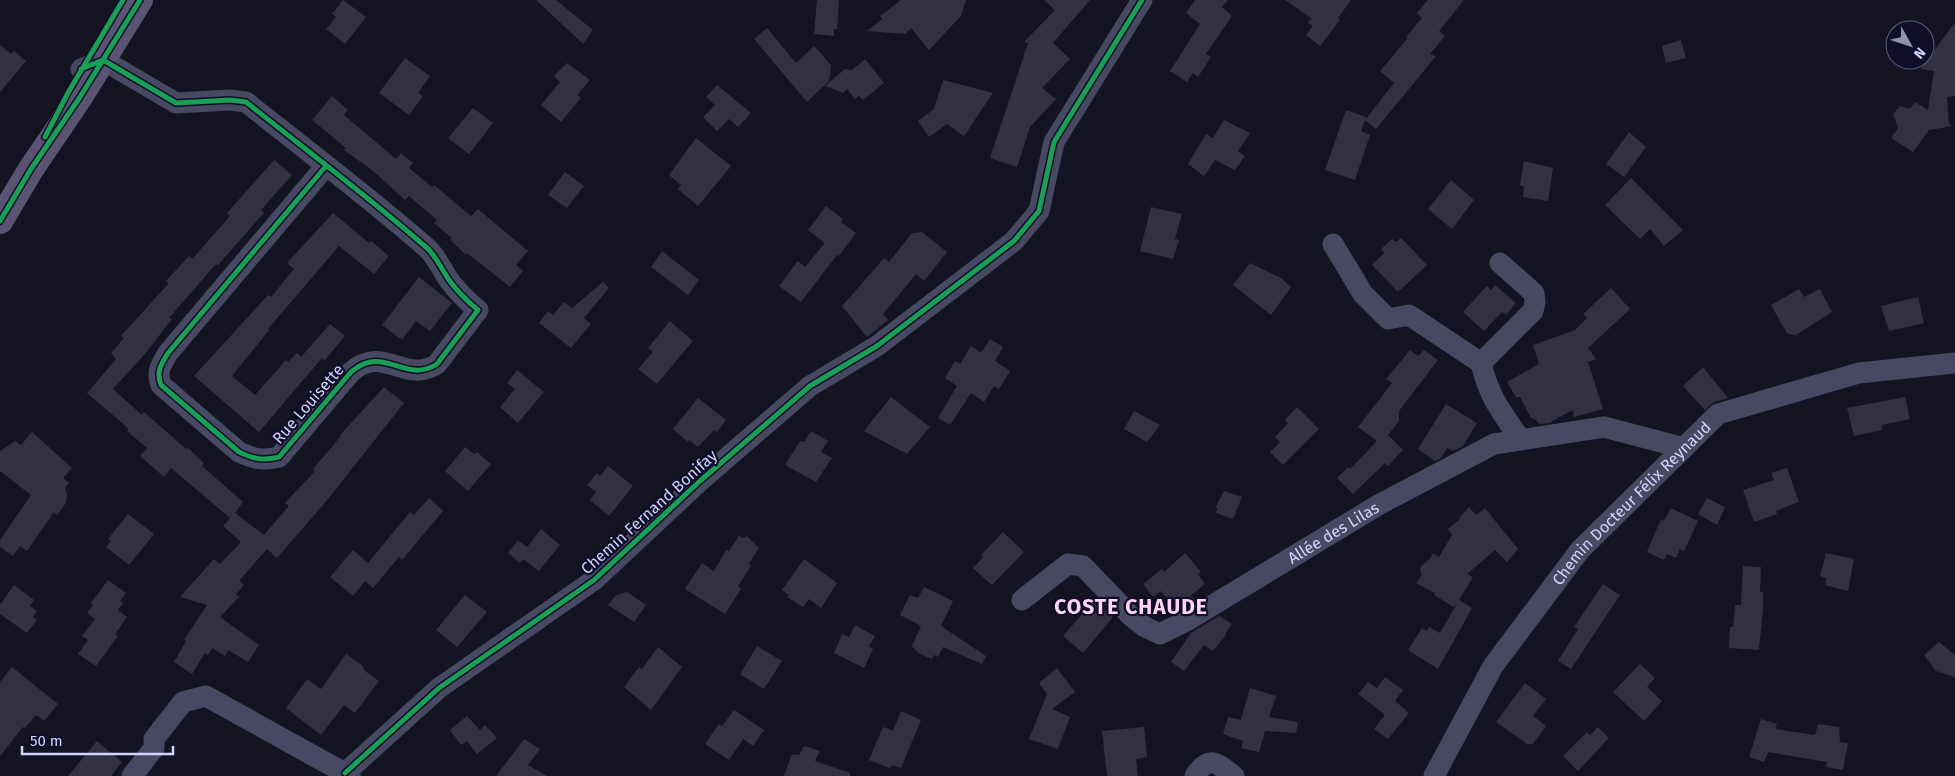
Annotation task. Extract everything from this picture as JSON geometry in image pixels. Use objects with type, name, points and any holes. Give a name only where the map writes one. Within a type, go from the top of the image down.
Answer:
[{"type":"main road","points":[[0,221],[31,169],[80,97],[92,65],[123,0]]},
{"type":"main road","points":[[92,65],[140,0]]},
{"type":"street","name":"Chemin Fernand Bonifay","points":[[348,774],[439,688],[594,580],[700,481],[810,386],[877,346],[1014,241],[1039,211],[1054,142],[1142,0]]},
{"type":"street","name":"Rue Louisette","points":[[92,65],[176,102],[230,100],[246,102],[326,166],[429,250],[450,282],[478,310],[437,364],[419,371],[411,371],[376,361],[361,364],[351,372],[278,457],[265,460],[253,459],[239,452],[161,385],[158,375],[159,368],[168,352],[326,166]]},
{"type":"street","points":[[1333,244],[1363,294],[1388,319],[1409,315],[1481,363],[1486,384],[1493,400],[1520,439]]},
{"type":"street","points":[[1481,363],[1533,311],[1536,302],[1534,293],[1500,263]]},
{"type":"street","name":"Chemin Docteur Félix Reynaud","points":[[1434,776],[1493,666],[1580,550],[1718,414],[1859,373],[1955,363]]},
{"type":"street","name":"Allée des Lilas","points":[[1022,600],[1068,564],[1083,566],[1131,616],[1145,627],[1160,634],[1188,620],[1380,504],[1494,444],[1604,427],[1684,448]]},
{"type":"street","points":[[132,776],[154,748],[154,739],[183,702],[206,696],[348,774]]},
{"type":"street","points":[[1195,776],[1202,765],[1207,762],[1219,765],[1234,776]]},
{"type":"building","points":[[343,0],[366,17],[345,44],[326,29],[336,17],[332,14]]},
{"type":"building","points":[[536,0],[556,0],[593,30],[583,44]]},
{"type":"building","points":[[817,0],[839,0],[837,29],[834,29],[834,36],[814,34]]},
{"type":"building","points":[[901,0],[966,0],[961,16],[929,50],[911,28],[905,34],[867,31],[882,19],[880,16]]},
{"type":"building","points":[[1044,0],[1090,0],[1053,43],[1070,59],[1042,88],[1056,99],[1030,127],[1017,167],[990,158],[1028,43],[1024,42],[1055,10]]},
{"type":"building","points":[[1195,0],[1228,0],[1222,7],[1232,16],[1206,54],[1211,57],[1198,77],[1193,73],[1187,82],[1170,71],[1200,24],[1186,13]]},
{"type":"building","points":[[1285,0],[1351,0],[1338,18],[1340,20],[1320,46],[1306,35],[1313,26],[1308,23],[1311,18]]},
{"type":"building","points":[[1428,0],[1464,0],[1439,31],[1445,36],[1430,54],[1436,56],[1376,129],[1365,120],[1394,83],[1380,71],[1422,18],[1417,13]]},
{"type":"building","points":[[1955,22],[1955,96],[1947,97],[1949,124],[1953,126],[1929,130],[1913,152],[1891,138],[1898,128],[1893,114],[1900,106],[1910,109],[1915,102],[1928,110],[1934,71],[1928,70],[1935,70],[1935,50]]},
{"type":"building","points":[[767,28],[796,63],[814,46],[831,65],[829,81],[807,102],[754,39]]},
{"type":"building","points":[[1681,40],[1686,58],[1666,63],[1662,46]]},
{"type":"building","points":[[0,45],[11,54],[14,51],[26,61],[0,92]]},
{"type":"building","points":[[405,58],[430,76],[418,93],[423,96],[409,115],[379,93]]},
{"type":"building","points":[[865,59],[884,83],[863,100],[859,96],[855,99],[847,89],[843,93],[825,86],[845,69],[852,70]]},
{"type":"building","points":[[567,63],[590,80],[577,95],[581,98],[561,122],[541,105],[560,82],[554,76]]},
{"type":"building","points":[[943,80],[993,93],[964,136],[947,124],[929,137],[918,121],[934,109]]},
{"type":"building","points":[[717,85],[751,113],[738,127],[729,119],[717,131],[703,117],[715,105],[706,97]]},
{"type":"building","points":[[332,96],[348,110],[344,115],[396,159],[401,153],[413,163],[409,168],[432,187],[434,185],[471,216],[478,209],[528,251],[516,265],[523,271],[510,287],[467,253],[466,255],[450,240],[452,238],[434,223],[437,220],[409,196],[405,200],[372,170],[344,150],[346,148],[312,120]]},
{"type":"building","points":[[473,108],[493,123],[469,154],[448,138]]},
{"type":"building","points":[[1346,110],[1366,117],[1361,131],[1370,135],[1355,180],[1325,170]]},
{"type":"building","points":[[1224,120],[1250,133],[1238,151],[1245,156],[1235,170],[1215,160],[1204,176],[1188,164],[1206,134],[1213,138]]},
{"type":"building","points":[[1629,132],[1646,147],[1624,177],[1606,164]]},
{"type":"building","points":[[696,138],[731,166],[698,206],[678,189],[681,185],[669,175]]},
{"type":"building","points":[[274,160],[292,175],[261,210],[264,213],[169,318],[172,319],[144,355],[113,389],[142,415],[144,412],[204,463],[202,466],[243,502],[235,513],[264,535],[289,506],[285,503],[315,471],[313,469],[340,435],[384,387],[404,403],[324,504],[277,558],[267,549],[239,581],[244,585],[236,594],[239,597],[220,617],[259,645],[248,662],[228,650],[225,656],[212,648],[208,655],[205,653],[192,674],[174,662],[186,641],[184,640],[207,605],[180,597],[214,559],[220,564],[241,542],[223,526],[230,518],[171,468],[164,477],[140,456],[147,448],[127,431],[129,429],[87,393],[116,359],[111,353],[124,338],[121,336],[169,283],[166,281],[189,256],[192,259],[230,216],[227,213]]},
{"type":"building","points":[[1524,161],[1553,168],[1548,201],[1523,197],[1524,186],[1520,186]]},
{"type":"building","points":[[565,172],[584,186],[567,208],[548,195]]},
{"type":"building","points":[[1631,178],[1683,230],[1664,246],[1650,229],[1640,239],[1605,205]]},
{"type":"building","points":[[1451,180],[1474,200],[1452,229],[1428,209]]},
{"type":"building","points":[[826,206],[843,219],[841,222],[856,233],[801,302],[779,286],[798,261],[805,267],[825,243],[808,230]]},
{"type":"building","points":[[1151,207],[1182,214],[1175,239],[1179,240],[1173,259],[1140,251]]},
{"type":"building","points":[[333,213],[369,243],[371,241],[389,256],[374,274],[339,246],[268,329],[232,376],[255,395],[286,360],[288,362],[297,353],[301,357],[330,324],[345,336],[324,361],[322,358],[259,432],[194,376],[268,295],[271,297],[294,269],[287,263]]},
{"type":"building","points":[[922,232],[947,252],[924,281],[916,274],[883,314],[888,320],[867,337],[842,306],[884,258],[889,262],[912,233]]},
{"type":"building","points":[[1401,238],[1427,265],[1398,292],[1372,265],[1384,253],[1381,249],[1392,239],[1396,242]]},
{"type":"building","points":[[662,251],[699,280],[688,295],[651,267]]},
{"type":"building","points":[[1250,263],[1281,278],[1291,287],[1271,315],[1233,285]]},
{"type":"building","points":[[419,277],[452,303],[430,331],[416,321],[402,340],[382,325]]},
{"type":"building","points":[[603,282],[609,288],[584,318],[591,324],[571,348],[539,323],[548,311],[553,315],[564,302],[572,308]]},
{"type":"building","points":[[1495,285],[1516,303],[1506,315],[1502,312],[1484,331],[1463,312],[1487,286],[1491,290]]},
{"type":"building","points":[[1611,288],[1630,309],[1588,348],[1596,359],[1588,362],[1603,409],[1574,417],[1573,410],[1549,423],[1539,424],[1531,418],[1520,397],[1516,397],[1507,382],[1539,364],[1533,345],[1575,330],[1587,318],[1583,314]]},
{"type":"building","points":[[1799,289],[1804,297],[1820,289],[1832,312],[1796,335],[1789,334],[1771,305]]},
{"type":"building","points":[[1918,297],[1924,323],[1889,331],[1881,306]]},
{"type":"building","points":[[670,321],[693,341],[657,384],[638,369],[653,352],[648,348]]},
{"type":"building","points":[[990,339],[1003,347],[995,361],[1010,371],[999,389],[994,386],[984,402],[971,393],[950,425],[938,418],[957,386],[945,378],[955,361],[960,364],[971,346],[981,353]]},
{"type":"building","points":[[1410,350],[1418,356],[1424,350],[1438,360],[1399,411],[1399,421],[1388,435],[1403,450],[1388,466],[1385,463],[1353,494],[1337,478],[1348,467],[1350,469],[1377,441],[1358,427],[1392,383],[1386,379]]},
{"type":"building","points":[[1703,367],[1728,398],[1714,402],[1705,410],[1683,386]]},
{"type":"building","points":[[517,370],[544,392],[518,423],[500,407],[515,389],[507,383]]},
{"type":"building","points":[[891,397],[930,427],[907,454],[864,431]]},
{"type":"building","points":[[1905,397],[1910,419],[1882,425],[1882,430],[1854,436],[1847,408]]},
{"type":"building","points":[[698,398],[726,420],[717,432],[714,430],[698,447],[689,440],[688,442],[673,429]]},
{"type":"building","points":[[1446,404],[1477,423],[1463,446],[1453,451],[1447,448],[1441,458],[1435,461],[1418,449]]},
{"type":"building","points":[[1297,407],[1319,429],[1283,465],[1270,452],[1280,442],[1275,437],[1288,423],[1285,420]]},
{"type":"building","points":[[1134,411],[1160,425],[1147,442],[1124,429]]},
{"type":"building","points":[[811,431],[828,441],[821,452],[832,458],[816,482],[785,465],[800,441],[804,442]]},
{"type":"building","points":[[32,432],[72,468],[63,478],[69,483],[65,488],[67,494],[66,503],[57,515],[54,512],[27,551],[20,546],[13,556],[0,547],[0,540],[31,495],[0,471],[0,451],[15,441],[21,445]]},
{"type":"building","points":[[465,447],[474,454],[477,452],[491,464],[468,491],[445,471]]},
{"type":"building","points":[[608,466],[633,486],[609,516],[590,500],[596,492],[587,485],[597,473],[600,476]]},
{"type":"building","points":[[1787,468],[1799,502],[1776,511],[1777,514],[1754,522],[1743,490],[1774,480],[1771,473]]},
{"type":"building","points":[[1224,491],[1242,497],[1233,519],[1216,513],[1217,508],[1215,508]]},
{"type":"building","points":[[429,498],[443,511],[402,560],[399,557],[373,588],[365,581],[353,596],[330,577],[353,550],[368,563],[410,512],[414,515]]},
{"type":"building","points":[[1707,498],[1725,507],[1717,525],[1698,514]]},
{"type":"building","points":[[1469,507],[1476,515],[1485,508],[1518,549],[1507,562],[1495,550],[1467,574],[1473,577],[1454,607],[1434,595],[1435,593],[1416,583],[1422,575],[1420,569],[1422,565],[1430,559],[1433,553],[1439,557],[1452,535],[1448,529],[1459,520]]},
{"type":"building","points":[[1671,508],[1698,521],[1684,551],[1680,549],[1676,558],[1667,554],[1664,560],[1647,552],[1661,519],[1664,521]]},
{"type":"building","points":[[128,514],[154,534],[129,565],[106,547],[111,541],[108,539]]},
{"type":"building","points":[[541,529],[560,545],[539,571],[523,559],[520,563],[508,553],[518,540],[527,547]]},
{"type":"building","points":[[1003,532],[1024,552],[992,585],[973,568],[983,557],[981,555]]},
{"type":"building","points":[[739,536],[743,538],[747,536],[759,548],[749,563],[751,566],[738,586],[741,589],[725,614],[685,589],[702,563],[714,571],[726,550],[729,551]]},
{"type":"building","points":[[1185,553],[1201,572],[1198,574],[1205,584],[1190,596],[1196,600],[1181,610],[1170,597],[1167,599],[1161,591],[1153,597],[1143,584],[1162,569],[1164,572]]},
{"type":"building","points":[[1826,553],[1854,559],[1848,591],[1825,585],[1826,578],[1820,576]]},
{"type":"building","points":[[804,559],[837,583],[821,608],[809,599],[803,607],[787,597],[789,595],[782,590]]},
{"type":"building","points":[[1743,566],[1761,567],[1760,592],[1763,592],[1763,608],[1759,650],[1729,648],[1730,627],[1733,627],[1735,605],[1741,605]]},
{"type":"building","points":[[108,580],[126,593],[120,601],[123,603],[118,610],[127,617],[115,634],[118,636],[96,666],[78,654],[88,640],[82,636],[95,619],[87,613],[93,605],[91,603]]},
{"type":"building","points":[[1603,584],[1620,595],[1571,669],[1558,661],[1578,629],[1574,627]]},
{"type":"building","points":[[14,585],[34,600],[30,606],[37,611],[33,617],[37,620],[27,633],[0,614],[0,605]]},
{"type":"building","points":[[924,587],[953,601],[941,626],[986,656],[982,664],[943,647],[938,657],[934,655],[932,659],[918,653],[912,646],[921,626],[900,615],[910,595],[918,598]]},
{"type":"building","points":[[627,592],[646,605],[634,622],[608,605],[616,595]]},
{"type":"building","points":[[465,595],[487,612],[457,647],[436,630]]},
{"type":"building","points":[[1088,597],[1113,617],[1083,653],[1063,636],[1089,606]]},
{"type":"building","points":[[1459,600],[1472,608],[1438,669],[1408,650],[1422,628],[1427,631],[1429,627],[1440,633]]},
{"type":"building","points":[[1219,616],[1232,624],[1213,651],[1204,645],[1184,671],[1171,662],[1191,633]]},
{"type":"building","points":[[855,625],[875,636],[869,646],[873,649],[864,668],[834,653],[842,634],[849,637]]},
{"type":"building","points":[[1939,642],[1955,655],[1955,677],[1936,671],[1924,655]]},
{"type":"building","points":[[757,646],[782,661],[764,689],[740,674]]},
{"type":"building","points":[[658,647],[682,667],[651,710],[624,687],[639,667],[642,669]]},
{"type":"building","points":[[346,654],[362,665],[365,671],[379,681],[355,713],[344,705],[321,735],[286,708],[307,679],[321,689]]},
{"type":"building","points":[[1640,664],[1655,678],[1647,687],[1662,701],[1644,721],[1613,692]]},
{"type":"building","points":[[12,667],[58,704],[44,721],[36,715],[25,728],[23,727],[0,756],[0,682]]},
{"type":"building","points":[[1057,668],[1075,692],[1052,709],[1070,717],[1058,749],[1029,739],[1047,694],[1039,683]]},
{"type":"building","points":[[1385,677],[1403,690],[1395,701],[1409,713],[1388,739],[1374,729],[1385,715],[1358,694],[1368,682],[1377,688]]},
{"type":"building","points":[[1525,683],[1546,699],[1533,716],[1546,726],[1533,744],[1527,744],[1496,722]]},
{"type":"building","points":[[1250,688],[1276,696],[1269,717],[1298,722],[1296,733],[1265,731],[1259,752],[1241,748],[1243,741],[1223,734],[1228,717],[1241,720]]},
{"type":"building","points":[[734,710],[764,730],[753,746],[743,739],[729,760],[705,744],[719,724],[722,726]]},
{"type":"building","points":[[901,711],[921,720],[901,768],[892,765],[890,768],[869,760],[883,727],[893,731]]},
{"type":"building","points":[[467,716],[480,730],[485,725],[497,738],[477,754],[467,741],[461,745],[450,730]]},
{"type":"building","points":[[1761,719],[1777,724],[1775,729],[1815,735],[1818,724],[1839,727],[1840,742],[1848,743],[1843,770],[1826,767],[1827,762],[1768,752],[1764,762],[1749,757]]},
{"type":"building","points":[[1144,727],[1147,757],[1136,759],[1138,776],[1107,776],[1102,731]]},
{"type":"building","points":[[1598,727],[1609,738],[1578,771],[1563,756],[1587,732],[1590,735]]},
{"type":"building","points":[[524,739],[540,749],[528,765],[547,776],[496,776]]},
{"type":"building","points":[[97,741],[122,762],[111,776],[68,776]]},
{"type":"building","points":[[804,746],[820,751],[815,761],[850,773],[850,776],[784,776],[792,754],[799,755]]},
{"type":"cycle path","points":[[45,137],[69,91],[123,0]]},
{"type":"cycle path","points":[[0,221],[31,169],[80,97],[140,0]]},
{"type":"cycle path","points":[[345,773],[439,688],[594,580],[700,481],[810,386],[877,346],[1014,241],[1039,211],[1054,142],[1142,0]]},
{"type":"cycle path","points":[[81,69],[103,60],[176,103],[230,100],[246,102],[360,192],[427,248],[455,288],[478,310],[437,364],[425,369],[414,370],[384,362],[374,361],[363,364],[351,372],[279,457],[268,459],[254,458],[239,452],[161,385],[160,368],[168,353],[326,166]]},
{"type":"district","name":"COSTE CHAUDE","points":[[1131,607]]}]
